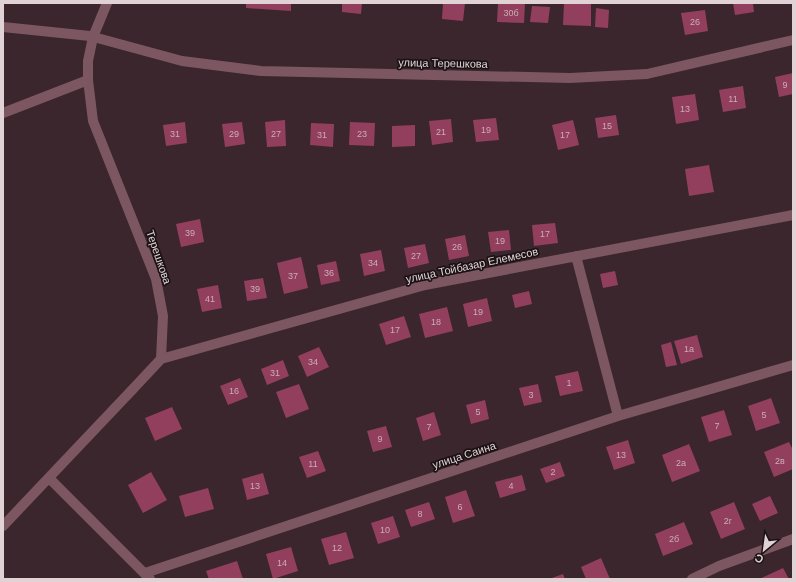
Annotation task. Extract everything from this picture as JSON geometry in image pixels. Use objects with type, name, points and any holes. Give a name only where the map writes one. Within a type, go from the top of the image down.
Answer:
[{"type":"street","points":[[93,37],[107,3]]},
{"type":"street","name":"улица Терешкова","points":[[3,28],[93,37],[182,62],[260,71],[570,78],[647,74],[793,40]]},
{"type":"street","name":"Терешкова","points":[[93,37],[88,61],[88,80],[93,121],[156,279],[163,316],[161,359]]},
{"type":"street","points":[[3,113],[88,80]]},
{"type":"street","name":"улица Тойбазар Елемесов","points":[[161,359],[426,285],[793,215]]},
{"type":"street","points":[[576,256],[618,416]]},
{"type":"street","points":[[3,525],[161,359]]},
{"type":"street","name":"улица Саина","points":[[147,576],[618,416],[793,366]]},
{"type":"street","points":[[49,478],[147,576]]},
{"type":"street","points":[[692,579],[726,564],[793,539]]},
{"type":"building","points":[[246,3],[291,3],[291,11],[246,8]]},
{"type":"building","points":[[342,3],[362,3],[361,14],[342,12]]},
{"type":"building","points":[[443,3],[465,3],[463,21],[442,19]]},
{"type":"building","points":[[498,3],[525,3],[524,23],[497,22]]},
{"type":"building","points":[[564,3],[591,3],[591,26],[563,25]]},
{"type":"building","points":[[733,3],[753,3],[754,12],[735,15]]},
{"type":"building","points":[[532,6],[550,7],[548,23],[530,22]]},
{"type":"building","points":[[596,8],[609,10],[608,28],[595,27]]},
{"type":"building","points":[[705,10],[708,31],[685,35],[681,13]]},
{"type":"building","points":[[793,73],[793,94],[779,97],[775,77]]},
{"type":"building","points":[[743,86],[746,108],[723,112],[719,90]]},
{"type":"building","points":[[695,94],[699,120],[676,124],[672,97]]},
{"type":"building","points":[[616,115],[619,135],[598,138],[595,118]]},
{"type":"building","points":[[496,118],[499,140],[476,142],[473,120]]},
{"type":"building","points":[[451,119],[453,142],[432,145],[429,121]]},
{"type":"building","points":[[285,120],[286,146],[267,147],[265,122]]},
{"type":"building","points":[[573,120],[579,145],[558,150],[552,125]]},
{"type":"building","points":[[185,122],[187,143],[166,146],[163,125]]},
{"type":"building","points":[[242,122],[245,144],[225,147],[222,124]]},
{"type":"building","points":[[350,122],[375,123],[374,146],[349,145]]},
{"type":"building","points":[[311,123],[334,124],[333,147],[310,145]]},
{"type":"building","points":[[415,125],[415,146],[392,147],[392,126]]},
{"type":"building","points":[[709,165],[714,192],[689,196],[685,169]]},
{"type":"building","points":[[200,219],[204,242],[181,247],[176,224]]},
{"type":"building","points":[[555,223],[558,243],[534,246],[532,225]]},
{"type":"building","points":[[509,230],[511,250],[491,252],[488,232]]},
{"type":"building","points":[[465,235],[469,256],[449,260],[445,239]]},
{"type":"building","points":[[425,244],[429,263],[408,268],[404,248]]},
{"type":"building","points":[[381,250],[385,271],[364,276],[360,254]]},
{"type":"building","points":[[301,257],[308,288],[284,294],[277,263]]},
{"type":"building","points":[[336,261],[340,281],[321,285],[317,265]]},
{"type":"building","points":[[615,271],[618,285],[603,288],[600,274]]},
{"type":"building","points":[[263,278],[267,298],[247,301],[244,281]]},
{"type":"building","points":[[218,285],[222,308],[202,312],[197,289]]},
{"type":"building","points":[[529,291],[532,304],[515,308],[512,295]]},
{"type":"building","points":[[487,298],[492,321],[468,327],[463,304]]},
{"type":"building","points":[[447,307],[453,331],[425,338],[419,314]]},
{"type":"building","points":[[404,316],[411,337],[386,345],[379,324]]},
{"type":"building","points":[[697,335],[703,357],[681,364],[674,341]]},
{"type":"building","points":[[671,342],[677,365],[666,367],[661,345]]},
{"type":"building","points":[[319,347],[329,367],[307,377],[298,356]]},
{"type":"building","points":[[283,360],[289,376],[267,385],[261,369]]},
{"type":"building","points":[[578,371],[583,391],[560,396],[555,376]]},
{"type":"building","points":[[240,378],[248,397],[228,405],[220,386]]},
{"type":"building","points":[[299,384],[309,409],[286,418],[276,392]]},
{"type":"building","points":[[538,384],[542,402],[524,406],[519,388]]},
{"type":"building","points":[[771,398],[780,423],[756,431],[748,406]]},
{"type":"building","points":[[485,400],[489,419],[471,424],[466,405]]},
{"type":"building","points":[[172,407],[182,429],[155,441],[145,418]]},
{"type":"building","points":[[724,410],[732,435],[709,442],[701,417]]},
{"type":"building","points":[[434,412],[441,435],[423,441],[416,418]]},
{"type":"building","points":[[386,426],[392,447],[373,452],[367,431]]},
{"type":"building","points":[[628,440],[635,463],[614,470],[606,447]]},
{"type":"building","points":[[789,442],[793,450],[793,469],[774,477],[764,452]]},
{"type":"building","points":[[689,444],[700,471],[672,482],[662,455]]},
{"type":"building","points":[[318,451],[326,471],[307,478],[299,457]]},
{"type":"building","points":[[560,462],[565,476],[546,483],[540,469]]},
{"type":"building","points":[[151,472],[167,500],[143,513],[128,485]]},
{"type":"building","points":[[263,473],[269,494],[247,500],[242,479]]},
{"type":"building","points":[[522,475],[526,490],[500,498],[495,482]]},
{"type":"building","points":[[208,488],[214,509],[185,517],[179,496]]},
{"type":"building","points":[[466,490],[475,516],[453,523],[445,497]]},
{"type":"building","points":[[770,496],[778,513],[760,521],[752,504]]},
{"type":"building","points":[[429,502],[435,519],[411,527],[405,510]]},
{"type":"building","points":[[734,502],[745,529],[721,539],[710,512]]},
{"type":"building","points":[[393,516],[400,537],[378,544],[371,523]]},
{"type":"building","points":[[684,522],[693,544],[663,556],[655,534]]},
{"type":"building","points":[[346,532],[354,558],[329,565],[321,539]]},
{"type":"building","points":[[291,547],[298,571],[273,579],[266,554]]},
{"type":"building","points":[[601,558],[610,579],[586,579],[581,567]]},
{"type":"building","points":[[237,561],[243,579],[209,579],[206,571]]},
{"type":"building","points":[[783,568],[789,579],[759,579]]},
{"type":"building","points":[[563,574],[565,579],[549,579]]}]
